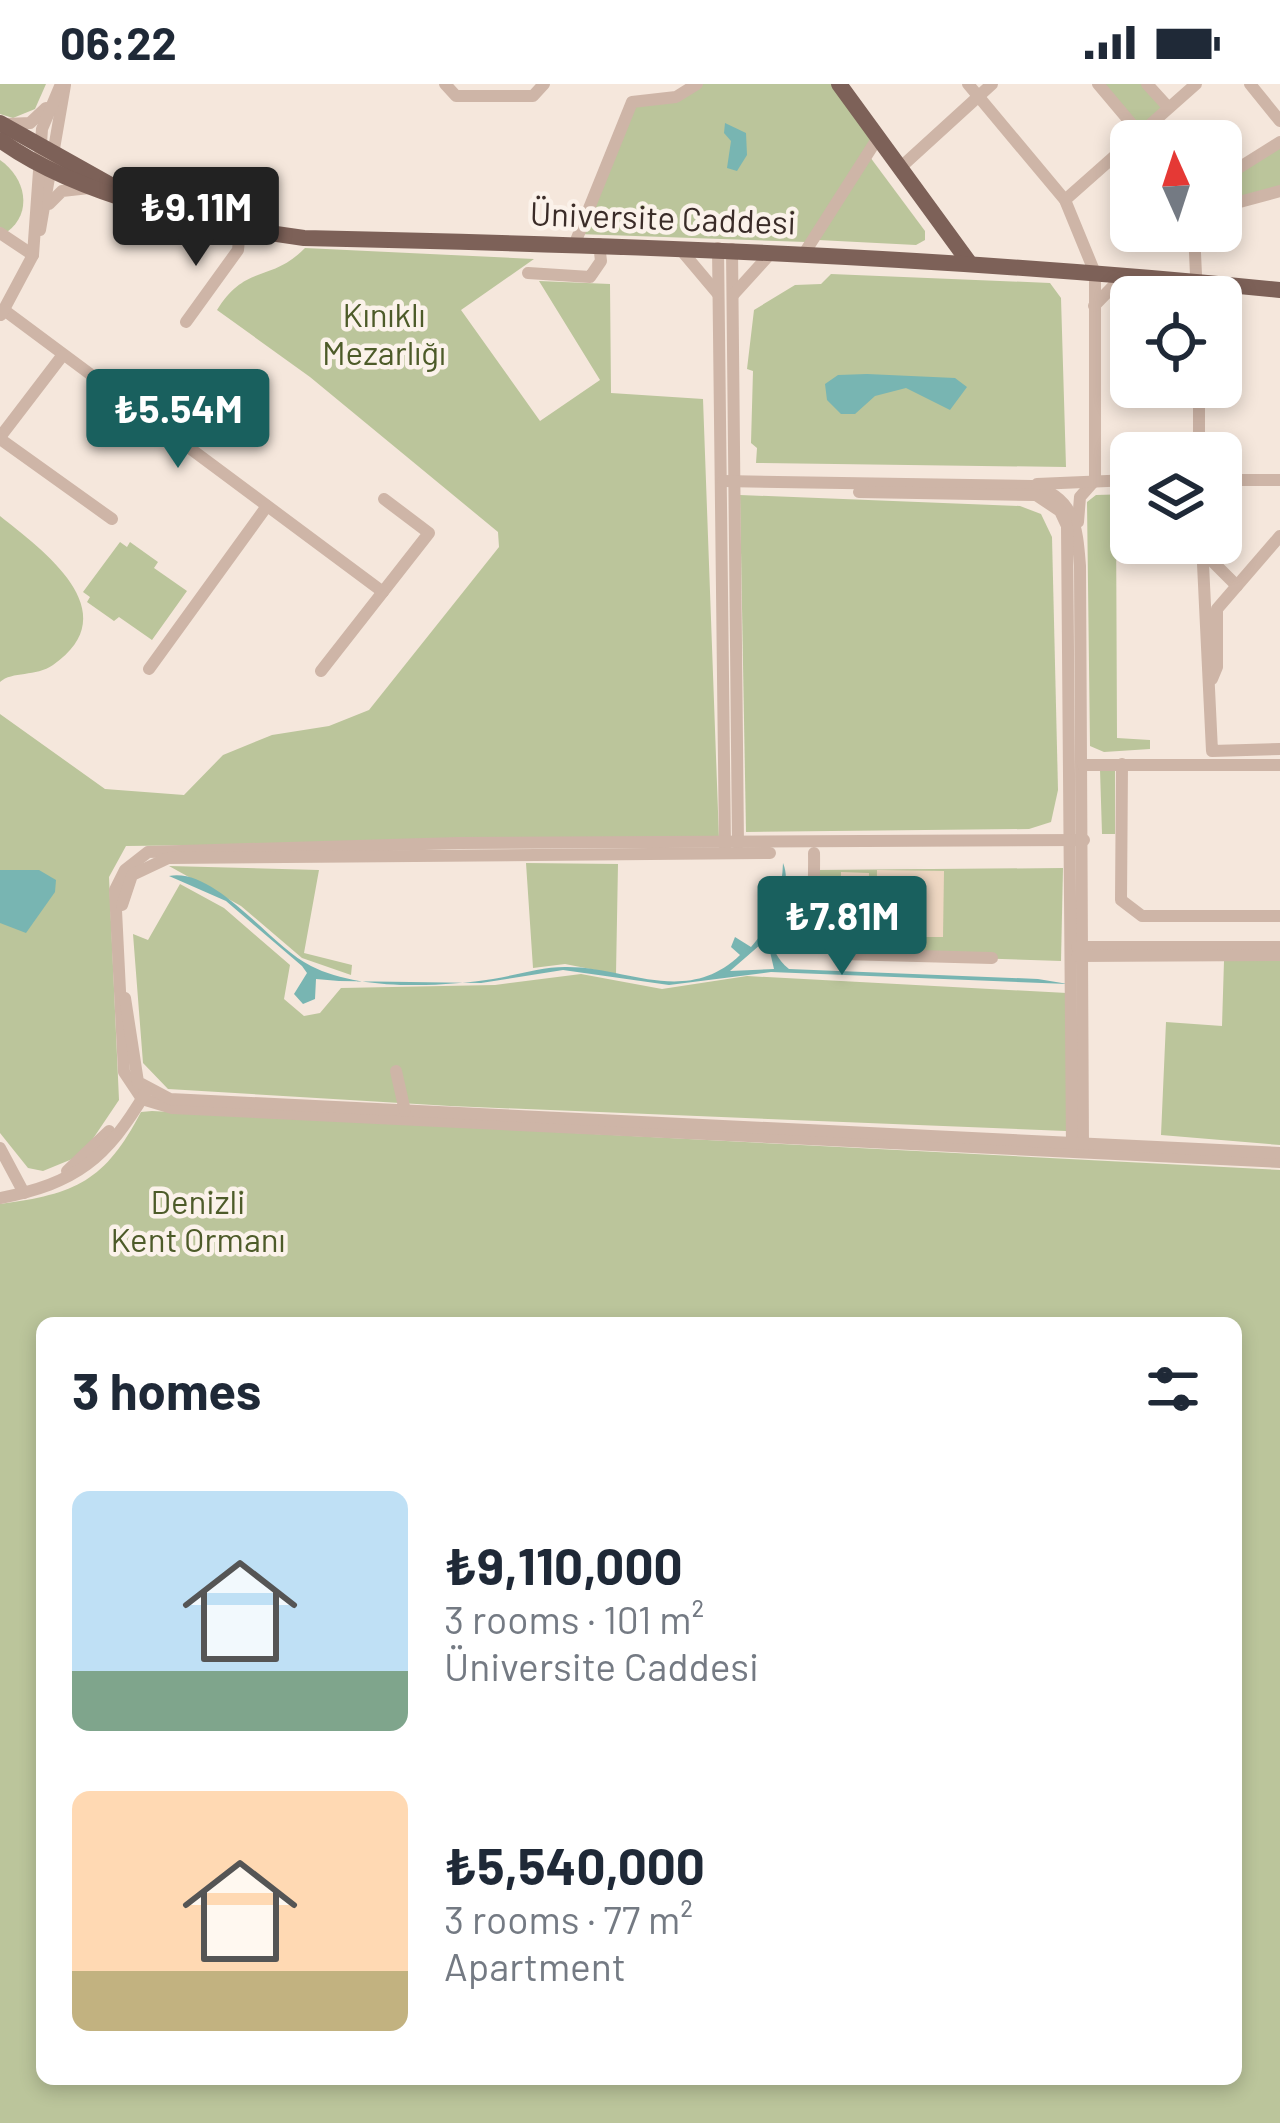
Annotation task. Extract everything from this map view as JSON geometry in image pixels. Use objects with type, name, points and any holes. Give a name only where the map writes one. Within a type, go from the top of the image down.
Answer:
[{"type":"main road","points":[[839,84],[968,261]]},
{"type":"main road","points":[[0,122],[126,196]]},
{"type":"main road","name":"Üniversite Caddesi","points":[[0,140],[45,169],[93,188],[240,229],[304,238],[805,252],[1123,276]]},
{"type":"main road","name":"Üniversite Caddesi","points":[[1242,290],[1280,290]]},
{"type":"street","points":[[0,122],[30,123],[63,84]]},
{"type":"street","points":[[63,84],[62,141],[80,165]]},
{"type":"street","points":[[445,84],[457,96],[533,96],[544,84]]},
{"type":"street","points":[[575,243],[632,102],[676,98],[697,84]]},
{"type":"street","points":[[968,84],[1065,200],[1095,273],[1094,480],[1081,496],[1077,526],[1083,765],[1079,844]]},
{"type":"street","points":[[901,167],[992,84]]},
{"type":"street","points":[[1099,84],[1129,120]]},
{"type":"street","points":[[1147,84],[1168,107]]},
{"type":"street","points":[[1157,120],[1196,84]]},
{"type":"street","points":[[1250,84],[1280,121]]},
{"type":"street","points":[[33,255],[50,102]]},
{"type":"street","points":[[48,147],[60,114]]},
{"type":"street","points":[[805,252],[879,136]]},
{"type":"street","points":[[1242,165],[1280,142]]},
{"type":"street","points":[[1065,200],[1110,163]]},
{"type":"street","points":[[45,169],[46,210],[33,255],[2,313],[383,592]]},
{"type":"street","points":[[46,210],[62,191],[93,188]]},
{"type":"street","points":[[1242,201],[1280,191]]},
{"type":"street","points":[[186,322],[238,250],[240,229]]},
{"type":"street","points":[[0,233],[33,255]]},
{"type":"street","points":[[528,273],[590,277],[601,261],[599,244]]},
{"type":"street","points":[[675,246],[726,296]]},
{"type":"street","points":[[725,249],[731,846]]},
{"type":"street","points":[[726,296],[755,265],[776,251]]},
{"type":"street","points":[[1064,270],[1094,307]]},
{"type":"street","points":[[1094,307],[1110,290]]},
{"type":"street","points":[[62,356],[0,438],[112,519]]},
{"type":"street","points":[[1031,486],[1110,480]]},
{"type":"street","points":[[1242,480],[1280,480]]},
{"type":"street","points":[[728,485],[1032,486],[1059,495],[1077,526]]},
{"type":"street","points":[[728,485],[1036,495],[1060,511],[1070,563],[1079,844],[1078,1149]]},
{"type":"street","points":[[321,671],[429,533],[384,499]]},
{"type":"street","points":[[149,669],[267,506]]},
{"type":"street","points":[[1280,536],[1217,609],[1212,751],[1280,749]]},
{"type":"street","points":[[1203,564],[1206,668],[1212,680]]},
{"type":"street","points":[[1218,564],[1237,586]]},
{"type":"street","points":[[1122,764],[1121,899],[1128,910],[1142,916],[1280,916]]},
{"type":"street","points":[[1083,765],[1280,765]]},
{"type":"street","points":[[1079,844],[371,851],[168,848],[148,852],[125,870],[115,890],[124,1072],[141,1092],[172,1108],[1078,1149],[1280,1153]]},
{"type":"street","points":[[731,846],[814,853],[1079,844]]},
{"type":"street","points":[[814,853],[818,927],[831,948],[843,953],[992,958]]},
{"type":"street","points":[[1079,951],[1280,951]]},
{"type":"street","points":[[396,1070],[405,1111]]},
{"type":"street","points":[[141,1092],[170,1099],[1280,1162]]},
{"type":"street","points":[[12,1191],[83,1160],[141,1092]]},
{"type":"street","points":[[0,1148],[12,1191]]},
{"type":"street","points":[[0,1161],[12,1191]]},
{"type":"green space","points":[[0,84],[46,84],[35,109],[13,118],[0,114]]},
{"type":"green space","points":[[696,84],[840,84],[879,136],[806,242],[578,234],[632,102],[676,97]]},
{"type":"green space","points":[[1098,84],[1147,84],[1168,107],[1153,120],[1129,120]]},
{"type":"green space","points":[[1280,142],[1280,191],[1242,201],[1242,166]]},
{"type":"green space","points":[[870,157],[925,231],[925,240],[916,245],[818,240]]},
{"type":"green space","points":[[0,160],[16,176],[23,196],[21,215],[7,232],[0,227]]},
{"type":"green space","name":"Kınıklı Mezarlığı","points":[[305,248],[534,259],[461,310],[540,421],[600,380],[539,281],[610,284],[611,393],[703,399],[719,839],[126,846],[109,877],[119,1100],[82,1155],[43,1171],[28,1168],[0,1133],[0,714],[105,789],[184,795],[223,755],[272,735],[329,726],[369,710],[499,547],[498,532],[310,377],[217,310],[238,285],[281,266]]},
{"type":"green space","points":[[831,274],[1050,283],[1061,298],[1066,467],[756,463],[757,448],[751,443],[753,371],[747,369],[754,310],[795,285],[821,284]]},
{"type":"green space","points":[[740,495],[1020,506],[1041,514],[1052,537],[1058,790],[1051,822],[1029,829],[746,832]]},
{"type":"green space","points":[[1096,495],[1110,495],[1110,564],[1116,564],[1117,738],[1150,740],[1150,749],[1104,752],[1090,746],[1087,502]]},
{"type":"green space","points":[[0,516],[71,583],[81,603],[83,624],[75,645],[53,665],[0,682]]},
{"type":"green space","points":[[120,542],[127,547],[130,542],[158,562],[154,568],[187,591],[152,640],[119,617],[114,621],[87,602],[90,597],[83,592]]},
{"type":"green space","points":[[1100,770],[1115,770],[1115,834],[1102,834]]},
{"type":"green space","points":[[526,863],[618,864],[616,974],[565,964],[533,968]]},
{"type":"green space","points":[[169,866],[319,870],[304,953],[352,965],[351,975],[302,958],[241,906]]},
{"type":"green space","points":[[1063,868],[1061,961],[843,954],[823,939],[817,870]]},
{"type":"green space","points":[[180,884],[224,908],[290,965],[284,999],[304,1016],[320,1013],[341,988],[495,985],[581,974],[662,989],[747,976],[1067,993],[1066,1131],[450,1106],[168,1089],[143,1063],[133,934],[148,940]]},
{"type":"green space","points":[[1280,960],[1280,1145],[1161,1135],[1166,1022],[1222,1026],[1224,961]]},
{"type":"green space","name":"Denizli Kent Ormanı","points":[[152,1111],[1280,1170],[1280,2123],[0,2123],[0,1204],[49,1195],[86,1180],[128,1135],[141,1112]]},
{"type":"shaded area","points":[[877,870],[944,871],[943,937],[876,937]]},
{"type":"shaded area","points":[[841,872],[869,873],[868,934],[840,934]]},
{"type":"water","points":[[725,123],[746,133],[747,155],[737,171],[727,168],[731,141],[724,133]]},
{"type":"water","points":[[838,375],[955,378],[967,387],[950,410],[906,388],[875,396],[855,414],[841,414],[827,400],[825,384]]},
{"type":"water","points":[[783,863],[786,876],[773,943],[789,969],[1068,984],[771,972],[669,985],[563,970],[461,983],[556,967],[655,980],[698,979],[740,955],[731,947],[735,937],[751,947],[765,928],[778,897]],"holes":[[[767,939],[774,969],[730,971]]]},
{"type":"water","points":[[0,870],[39,870],[56,880],[55,892],[26,933],[0,923]]},
{"type":"water","points":[[169,876],[187,876],[224,895],[311,966],[364,981],[316,979],[315,999],[303,1004],[294,994],[307,973],[302,966],[226,901]]},
{"type":"water","points":[[364,981],[461,983],[425,985]]}]
